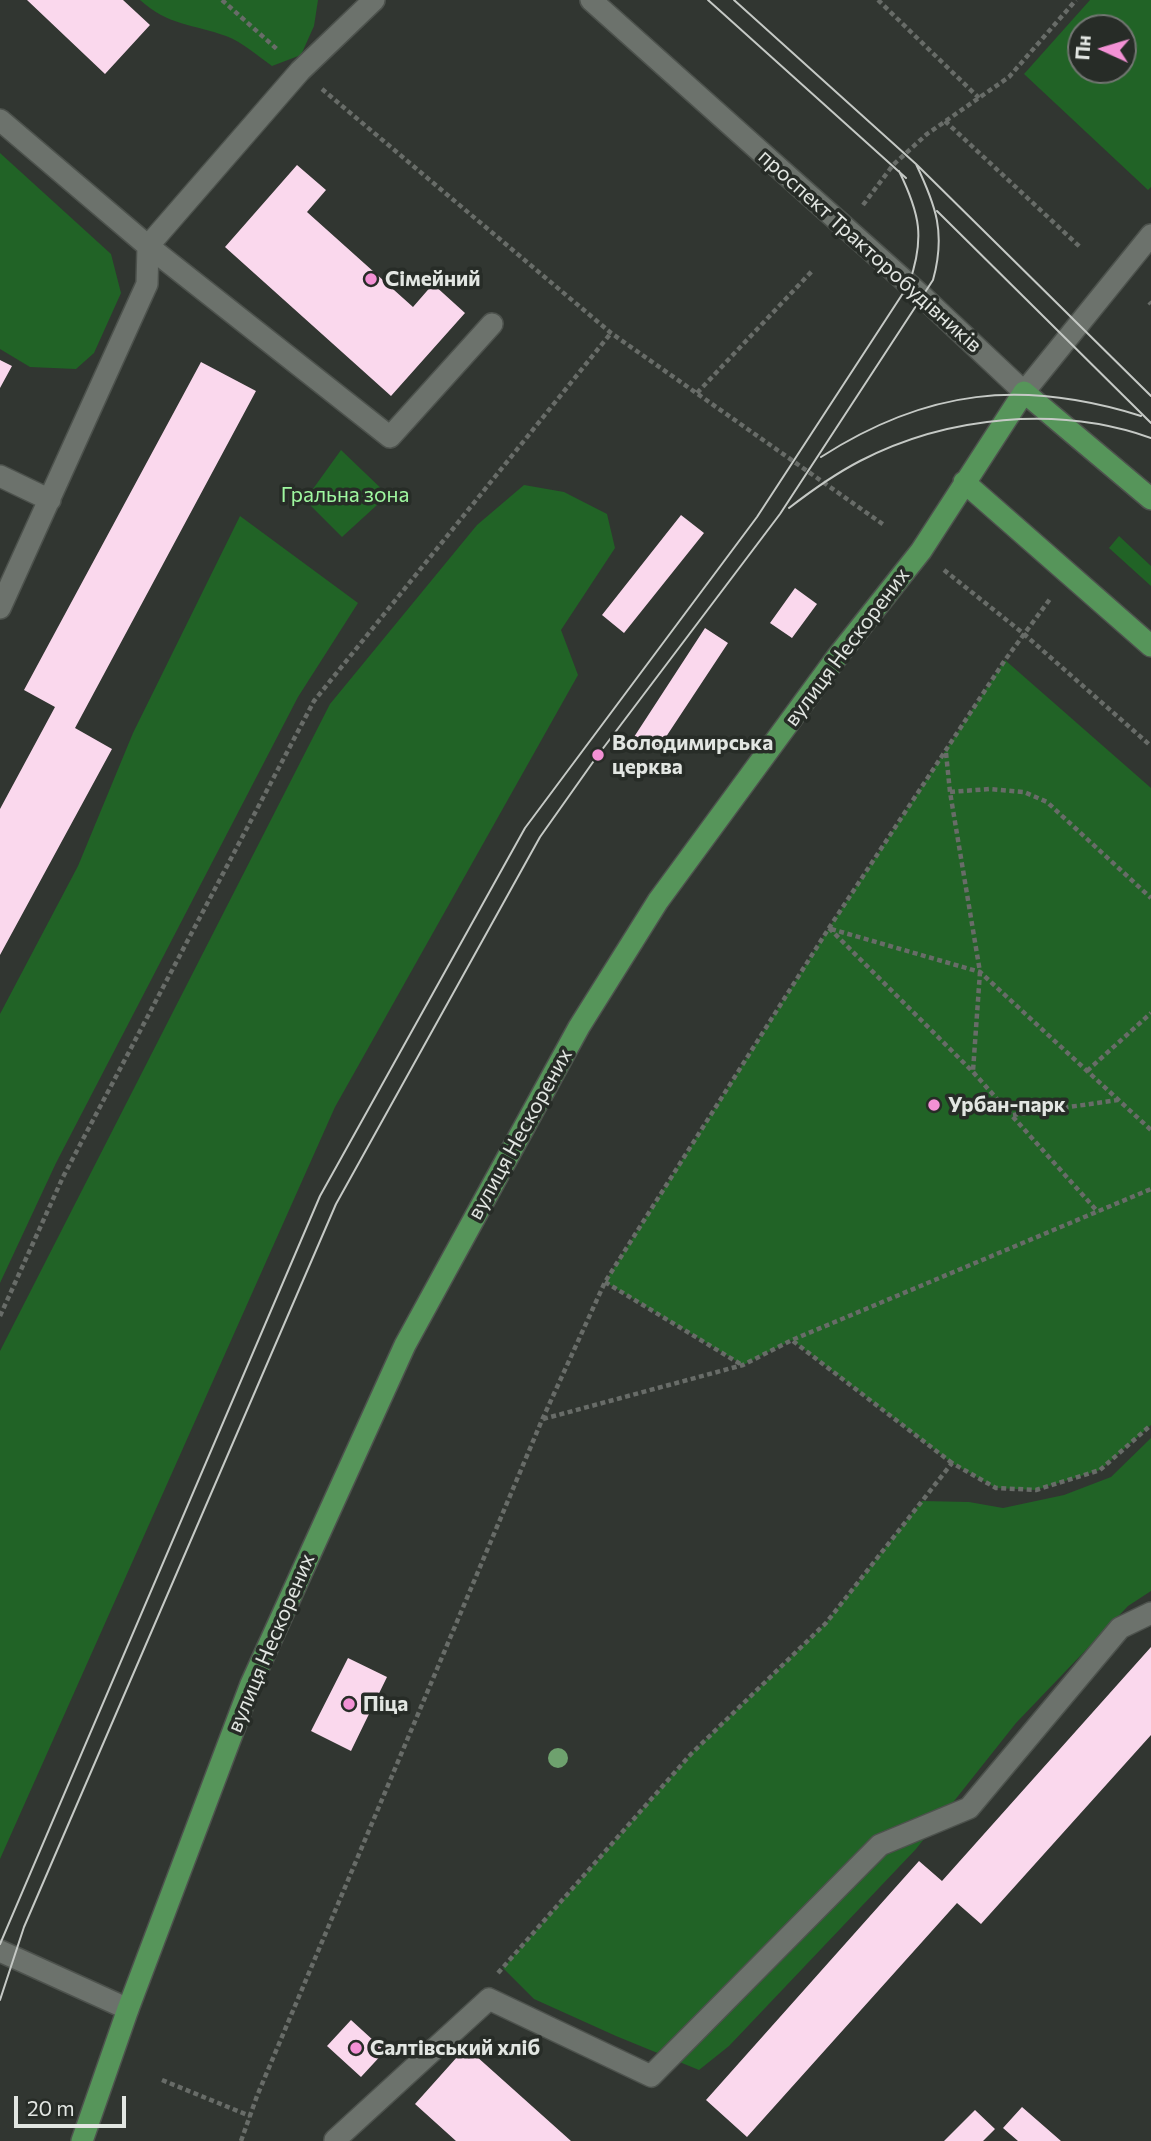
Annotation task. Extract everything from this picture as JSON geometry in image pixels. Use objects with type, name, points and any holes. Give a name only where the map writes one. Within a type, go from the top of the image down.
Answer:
[{"type":"main road","name":"вулиця Нескорених","points":[[82,2141],[128,2009],[251,1684],[400,1358],[572,1039],[657,901],[838,657],[921,551],[1024,392]]},
{"type":"main road","name":"проспект Тракторобудівників","points":[[1024,392],[1151,499]]},
{"type":"main road","points":[[964,482],[1151,646]]},
{"type":"street","points":[[0,608],[147,284],[148,246],[300,71],[374,0]]},
{"type":"street","name":"проспект Тракторобудівників","points":[[591,0],[923,297],[1024,392]]},
{"type":"street","points":[[0,120],[148,246],[390,437],[492,324]]},
{"type":"street","name":"вулиця Нескорених","points":[[1024,392],[1151,235]]},
{"type":"street","points":[[0,476],[50,500]]},
{"type":"street","points":[[335,2140],[489,1999],[650,2077],[880,1845],[970,1808],[1120,1628],[1151,1613]]},
{"type":"street","points":[[0,1951],[128,2009]]},
{"type":"path","points":[[222,0],[300,71],[611,332],[884,525]]},
{"type":"path","points":[[878,0],[979,98]]},
{"type":"path","points":[[861,209],[893,165],[927,134],[1009,77],[1076,0]]},
{"type":"path","points":[[945,121],[1080,247]]},
{"type":"path","points":[[697,393],[813,270]]},
{"type":"path","points":[[0,1316],[63,1177],[314,701],[611,332]]},
{"type":"path","points":[[944,570],[1024,634],[1151,746]]},
{"type":"path","points":[[241,2141],[542,1420],[605,1282],[829,928],[1050,598]]},
{"type":"path","points":[[946,752],[950,792],[980,972],[973,1072]]},
{"type":"path","points":[[950,792],[989,789],[1024,792],[1047,802],[1151,898]]},
{"type":"path","points":[[829,928],[980,972],[1151,1130]]},
{"type":"path","points":[[829,928],[973,1072],[1098,1212]]},
{"type":"path","points":[[1087,1071],[1151,1013]]},
{"type":"path","points":[[1012,1115],[1118,1100]]},
{"type":"path","points":[[542,1420],[743,1365],[792,1340],[1151,1189]]},
{"type":"path","points":[[605,1282],[743,1365]]},
{"type":"path","points":[[792,1340],[952,1462],[996,1488],[1035,1490],[1100,1470],[1151,1425]]},
{"type":"path","points":[[489,1999],[490,1982],[691,1754],[826,1623],[952,1462]]},
{"type":"path","points":[[162,2080],[250,2116]]},
{"type":"green space","points":[[140,0],[318,0],[314,26],[301,55],[272,66],[232,39],[171,20]]},
{"type":"green space","points":[[1090,0],[1151,0],[1151,187],[1148,190],[1024,74],[1067,26],[1067,84],[1137,84],[1137,14],[1078,14]]},
{"type":"green space","points":[[0,153],[111,254],[121,293],[94,353],[76,369],[30,367],[0,349]]},
{"type":"green space","name":"Гральна зона","points":[[341,450],[388,495],[342,537],[305,500]]},
{"type":"green space","points":[[524,485],[564,492],[607,514],[615,548],[561,630],[578,675],[335,1107],[0,1859],[0,1351],[330,704],[477,525]]},
{"type":"green space","points":[[240,516],[358,603],[298,697],[56,1163],[0,1283],[0,1014],[78,866],[133,733]]},
{"type":"green space","points":[[1119,536],[1151,566],[1151,586],[1109,548]]},
{"type":"green space","name":"Урбан-парк","points":[[1005,660],[1151,788],[1151,1425],[1100,1470],[1036,1490],[996,1488],[952,1463],[792,1340],[743,1365],[605,1282],[829,928]]},
{"type":"green space","points":[[1151,1438],[1151,1591],[1128,1606],[1016,1723],[916,1849],[729,2046],[699,2070],[534,1999],[503,1968],[691,1754],[826,1623],[922,1501],[969,1502],[1003,1508],[1064,1495],[1111,1477]]},
{"type":"building","points":[[27,0],[123,0],[150,25],[105,74]]},
{"type":"building","points":[[297,165],[326,190],[307,212],[413,307],[433,284],[465,313],[391,396],[225,247]]},
{"type":"building","points":[[0,360],[12,366],[0,388]]},
{"type":"building","points":[[201,362],[256,391],[75,728],[112,749],[0,955],[0,809],[55,707],[24,690]]},
{"type":"building","points":[[681,515],[704,533],[624,633],[602,615]]},
{"type":"building","points":[[795,588],[817,604],[792,638],[770,623]]},
{"type":"building","points":[[705,628],[728,643],[656,752],[634,737]]},
{"type":"building","points":[[1151,1647],[1151,1735],[981,1924],[957,1903],[747,2137],[706,2100],[919,1861],[942,1881]]},
{"type":"building","name":"Піца","points":[[348,1658],[387,1677],[351,1751],[311,1731]]},
{"type":"building","name":"Салтівський хліб","points":[[351,2020],[385,2051],[361,2077],[327,2046]]},
{"type":"building","points":[[466,2047],[571,2141],[456,2141],[415,2104]]},
{"type":"building","points":[[1022,2107],[1061,2141],[1018,2141],[1003,2128]]},
{"type":"building","points":[[975,2110],[995,2129],[983,2141],[944,2141]]},
{"type":"tram line","points":[[708,0],[906,178]]},
{"type":"tram line","points":[[734,0],[916,164],[1151,396]]},
{"type":"tram line","points":[[0,2000],[24,1927],[336,1204],[540,837],[598,755],[780,514],[933,280],[939,248],[937,220],[916,164]]},
{"type":"tram line","points":[[0,1944],[320,1196],[525,828],[757,517],[909,284],[917,253],[918,226],[912,200],[899,171]]},
{"type":"tram line","points":[[937,211],[1151,423]]},
{"type":"tram line","points":[[821,457],[860,434],[899,417],[937,404],[976,397],[1056,397],[1097,404],[1141,416]]},
{"type":"tram line","points":[[789,508],[841,471],[860,461],[929,434],[966,425],[1003,420],[1079,421],[1151,438]]},
{"type":"place","name":"Сімейний","points":[[371,279]]},
{"type":"place","name":"Володимирська церква","points":[[598,755]]},
{"type":"place","name":"Урбан-парк","points":[[934,1105]]},
{"type":"place","name":"Піца","points":[[349,1704]]},
{"type":"place","name":"Салтівський хліб","points":[[356,2048]]}]
